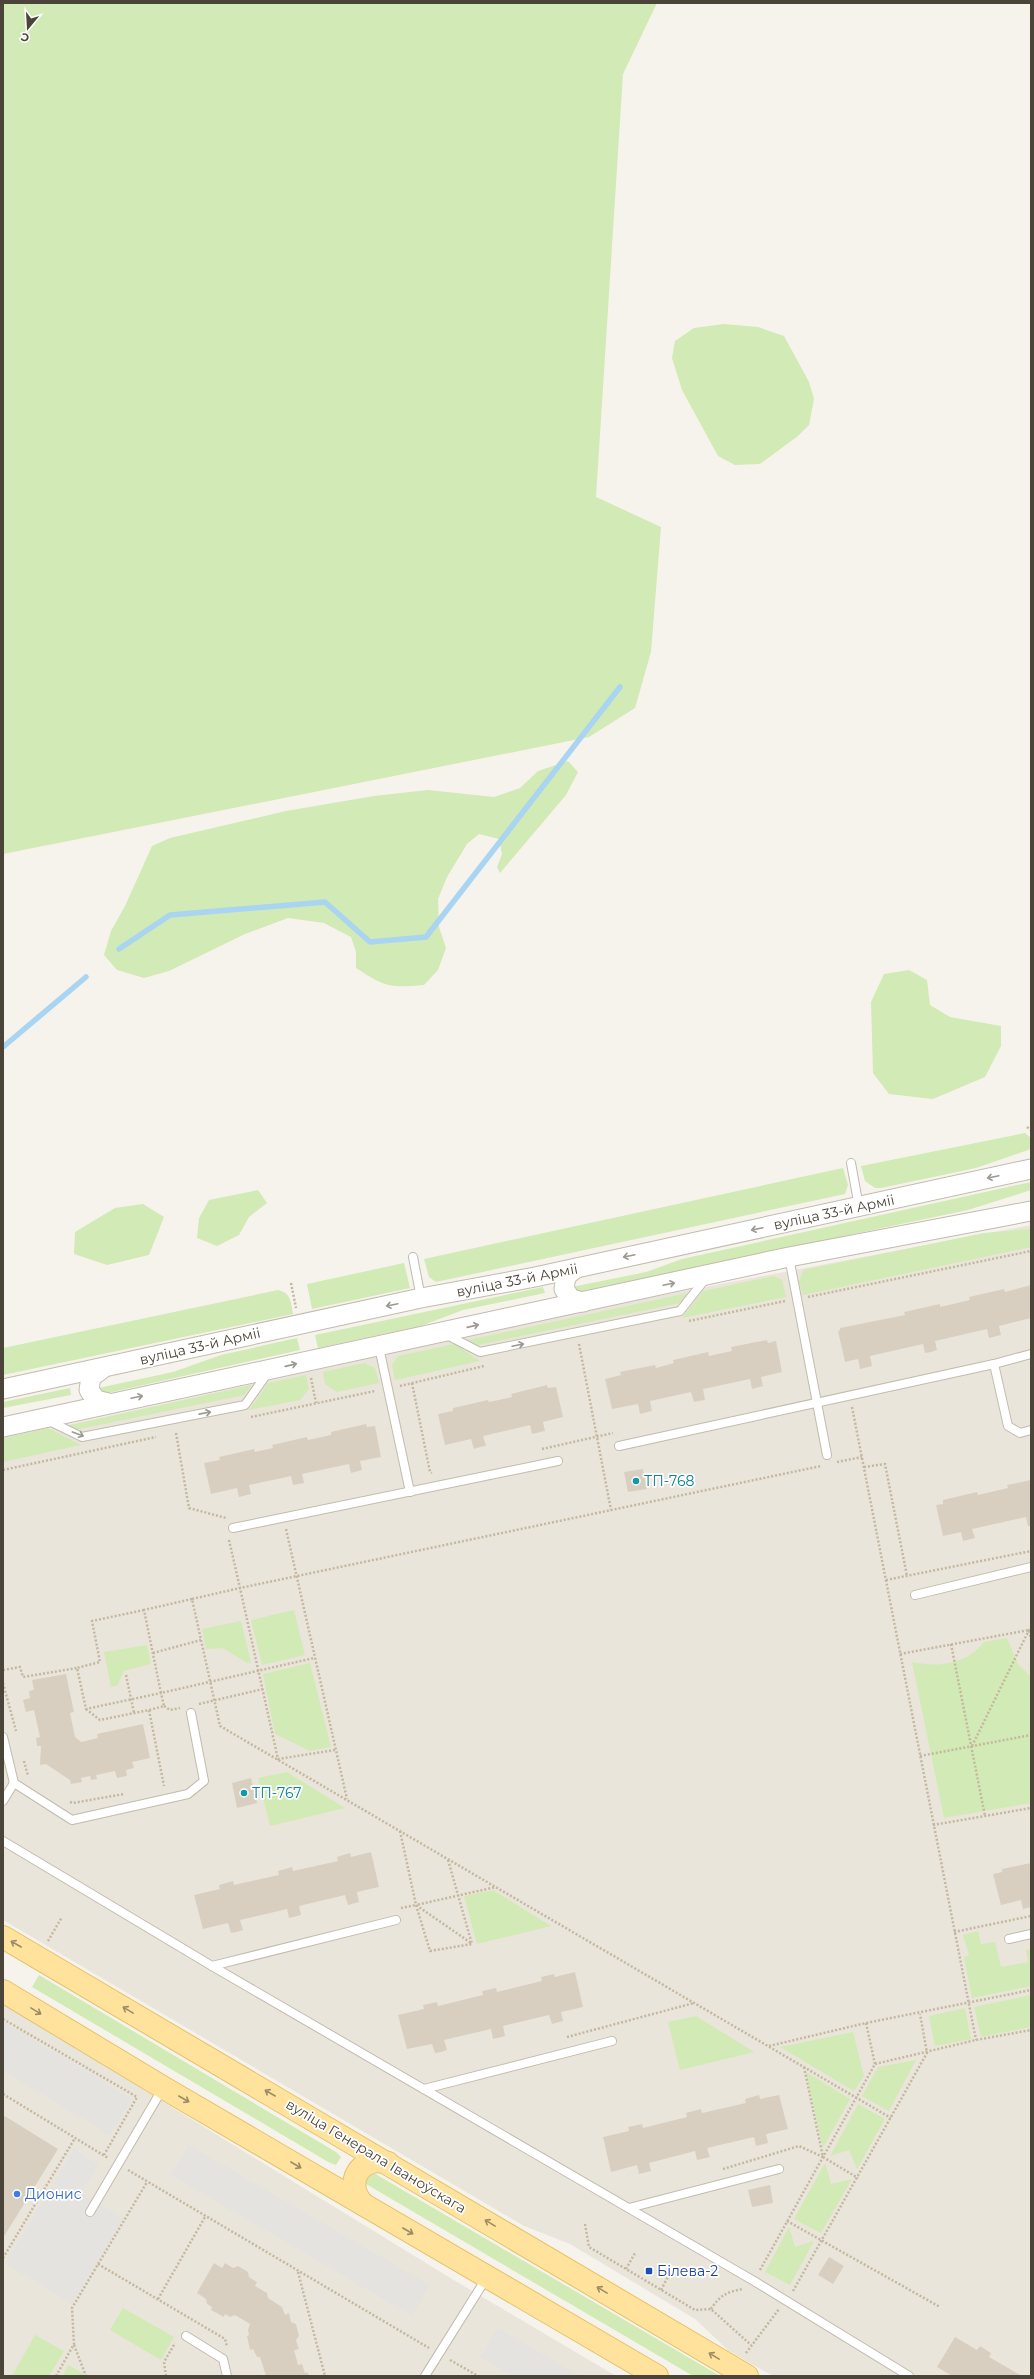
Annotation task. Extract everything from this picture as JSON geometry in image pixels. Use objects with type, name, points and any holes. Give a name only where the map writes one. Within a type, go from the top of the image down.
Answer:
[{"type":"main road","name":"вуліца Генерала Іваноўскага","points":[[3,1937],[345,2137],[747,2376]]},
{"type":"main road","points":[[3,1991],[164,2088],[657,2376]]},
{"type":"main road","points":[[320,2179],[339,2176],[348,2166],[351,2151],[345,2137]]},
{"type":"main road","points":[[363,2204],[358,2199],[353,2186],[357,2171],[367,2162],[381,2160],[388,2163]]},
{"type":"street","name":"вуліца 33-й Арміі","points":[[3,1389],[61,1378],[421,1298],[535,1277],[1031,1169]]},
{"type":"street","points":[[3,1427],[108,1403],[379,1347],[789,1257],[1031,1211]]},
{"type":"street","points":[[576,1268],[566,1276],[564,1289],[571,1299],[583,1302]]},
{"type":"street","points":[[535,1277],[546,1280],[552,1290],[550,1303],[540,1311]]},
{"type":"street","points":[[102,1368],[91,1377],[90,1390],[96,1400],[108,1403]]},
{"type":"street","points":[[61,1378],[72,1381],[79,1391],[77,1404],[67,1412]]},
{"type":"lane","points":[[851,1163],[859,1207]]},
{"type":"lane","points":[[413,1257],[421,1298]]},
{"type":"lane","points":[[789,1257],[827,1455]]},
{"type":"lane","points":[[442,1333],[480,1352],[680,1311],[708,1275]]},
{"type":"lane","points":[[379,1347],[386,1389],[410,1492]]},
{"type":"lane","points":[[619,1446],[817,1404],[994,1364],[1031,1354]]},
{"type":"lane","points":[[994,1364],[1008,1426],[1020,1433],[1031,1430]]},
{"type":"lane","points":[[43,1418],[82,1437],[245,1405],[271,1369]]},
{"type":"lane","points":[[229,1529],[558,1461]]},
{"type":"lane","points":[[915,1595],[1031,1567]]},
{"type":"lane","points":[[3,1737],[14,1784],[72,1820],[188,1794],[204,1781],[192,1709]]},
{"type":"lane","points":[[3,1801],[14,1784]]},
{"type":"lane","points":[[3,1841],[212,1966],[786,2300],[898,2373],[909,2376]]},
{"type":"lane","points":[[212,1966],[396,1920]]},
{"type":"lane","points":[[1008,1939],[1031,1934]]},
{"type":"lane","points":[[424,2089],[612,2041]]},
{"type":"lane","points":[[90,2212],[164,2088]]},
{"type":"lane","points":[[629,2208],[779,2169]]},
{"type":"lane","points":[[425,2376],[487,2277]]},
{"type":"lane","points":[[182,2337],[223,2359],[227,2376]]},
{"type":"path","points":[[1027,1127],[1031,1130]]},
{"type":"path","points":[[686,1322],[1031,1252]]},
{"type":"path","points":[[291,1283],[297,1312]]},
{"type":"path","points":[[785,1301],[787,1309]]},
{"type":"path","points":[[572,1346],[587,1342]]},
{"type":"path","points":[[579,1344],[611,1510]]},
{"type":"path","points":[[250,1417],[386,1389],[488,1365]]},
{"type":"path","points":[[311,1375],[316,1403]]},
{"type":"path","points":[[412,1383],[430,1472],[434,1474]]},
{"type":"path","points":[[850,1396],[976,2040]]},
{"type":"path","points":[[168,1435],[183,1432]]},
{"type":"path","points":[[535,1451],[620,1432]]},
{"type":"path","points":[[176,1433],[189,1508],[224,1518],[231,1517]]},
{"type":"path","points":[[3,1470],[160,1436]]},
{"type":"path","points":[[832,1463],[862,1457]]},
{"type":"path","points":[[864,1467],[885,1464],[907,1576]]},
{"type":"path","points":[[3,1670],[20,1667],[22,1677],[77,1668],[100,1662],[92,1621],[240,1588],[296,1578],[824,1465]]},
{"type":"path","points":[[224,1518],[229,1529],[240,1588],[278,1759]]},
{"type":"path","points":[[284,1518],[296,1578],[347,1800]]},
{"type":"path","points":[[886,1580],[1031,1551]]},
{"type":"path","points":[[192,1599],[220,1726],[891,2118]]},
{"type":"path","points":[[144,1610],[164,1706],[170,1710],[185,1706]]},
{"type":"path","points":[[900,1654],[1030,1630]]},
{"type":"path","points":[[1030,1630],[1031,1640]]},
{"type":"path","points":[[971,1746],[1030,1630]]},
{"type":"path","points":[[153,1653],[201,1640]]},
{"type":"path","points":[[951,1644],[985,1816]]},
{"type":"path","points":[[86,1709],[132,1700],[314,1658]]},
{"type":"path","points":[[77,1668],[86,1709],[100,1720],[164,1706]]},
{"type":"path","points":[[126,1675],[134,1713]]},
{"type":"path","points":[[3,1684],[17,1736]]},
{"type":"path","points":[[192,1709],[214,1700],[262,1689]]},
{"type":"path","points":[[149,1710],[165,1786],[158,1787]]},
{"type":"path","points":[[920,1756],[1031,1735]]},
{"type":"path","points":[[278,1759],[335,1750]]},
{"type":"path","points":[[23,1758],[29,1781]]},
{"type":"path","points":[[66,1800],[73,1803],[127,1793]]},
{"type":"path","points":[[934,1825],[1031,1808]]},
{"type":"path","points":[[400,1831],[416,1905],[430,1951],[472,1944]]},
{"type":"path","points":[[448,1859],[472,1944]]},
{"type":"path","points":[[416,1905],[497,1887]]},
{"type":"path","points":[[416,1905],[472,1944]]},
{"type":"path","points":[[954,1932],[1031,1916]]},
{"type":"path","points":[[48,1941],[62,1917]]},
{"type":"path","points":[[769,2046],[866,2023],[920,2014],[1031,1990]]},
{"type":"path","points":[[745,2354],[795,2290],[927,2053],[920,2014]]},
{"type":"path","points":[[3,2019],[137,2097],[104,2155]]},
{"type":"path","points":[[760,2270],[875,2064],[866,2023]]},
{"type":"path","points":[[875,2064],[927,2053],[976,2040],[1031,2030]]},
{"type":"path","points":[[804,2067],[823,2157],[858,2178]]},
{"type":"path","points":[[3,2094],[205,2217],[478,2376]]},
{"type":"path","points":[[3,2258],[75,2138]]},
{"type":"path","points":[[86,2376],[74,2344],[72,2308],[147,2182]]},
{"type":"path","points":[[158,2299],[205,2217]]},
{"type":"path","points":[[787,2221],[940,2307]]},
{"type":"path","points":[[585,2224],[589,2247],[695,2310],[711,2309],[751,2345]]},
{"type":"path","points":[[626,2269],[635,2252]]},
{"type":"path","points":[[98,2264],[224,2339],[229,2354]]},
{"type":"path","points":[[298,2271],[325,2376]]},
{"type":"path","points":[[660,2290],[670,2273]]},
{"type":"path","points":[[711,2309],[718,2298]]},
{"type":"path","points":[[185,2324],[189,2318]]},
{"type":"path","points":[[166,2376],[164,2362],[182,2337]]},
{"type":"path","points":[[56,2376],[74,2344]]},
{"type":"shaded area","points":[[1031,1225],[1031,2376],[773,2376],[729,2351],[695,2319],[570,2244],[524,2226],[3,1920],[3,1439],[616,1304]]},
{"type":"shaded area","points":[[3,2006],[7,2006],[452,2279],[616,2376],[3,2376]]},
{"type":"shaded area","points":[[4,2022],[132,2099],[110,2135],[3,2071]]},
{"type":"shaded area","points":[[189,2145],[430,2285],[412,2316],[171,2175]]},
{"type":"shaded area","points":[[74,2149],[98,2164],[81,2193],[124,2218],[72,2304],[5,2263]]},
{"type":"shaded area","points":[[498,2328],[581,2376],[512,2376],[480,2357]]},
{"type":"green space","points":[[3,3],[657,3],[623,74],[596,497],[661,527],[651,652],[635,708],[589,737],[3,854]]},
{"type":"green space","points":[[724,324],[758,327],[784,336],[809,382],[814,399],[809,425],[798,436],[760,464],[735,465],[718,456],[682,390],[672,358],[675,341],[694,328]]},
{"type":"green space","points":[[568,761],[578,772],[566,795],[500,873],[497,867],[502,854],[499,839],[479,834],[467,844],[447,877],[438,899],[439,927],[446,948],[438,970],[424,985],[395,986],[381,983],[356,968],[356,952],[351,937],[324,923],[288,918],[245,934],[169,971],[144,978],[117,970],[104,955],[111,931],[125,906],[152,846],[170,838],[286,811],[374,796],[428,790],[494,797],[520,788],[538,771]]},
{"type":"green space","points":[[909,970],[927,980],[930,1005],[950,1017],[1001,1026],[1001,1046],[985,1077],[933,1099],[889,1094],[873,1073],[871,1002],[884,974]]},
{"type":"green space","points":[[1025,1133],[1031,1138],[1031,1149],[976,1168],[881,1188],[875,1188],[865,1181],[861,1166]]},
{"type":"green space","points":[[843,1168],[848,1185],[845,1194],[436,1282],[429,1277],[424,1259]]},
{"type":"green space","points":[[1031,1182],[1031,1190],[968,1210],[573,1293],[572,1287],[646,1272],[682,1259]]},
{"type":"green space","points":[[258,1190],[267,1203],[249,1217],[239,1235],[217,1246],[197,1238],[199,1218],[209,1200]]},
{"type":"green space","points":[[143,1204],[164,1217],[149,1255],[107,1265],[74,1254],[75,1232],[115,1208]]},
{"type":"green space","points":[[1031,1229],[1031,1247],[803,1295],[799,1282],[803,1270],[984,1233]]},
{"type":"green space","points":[[404,1263],[410,1288],[312,1309],[307,1284]]},
{"type":"green space","points":[[774,1276],[782,1280],[786,1297],[682,1318],[703,1291]]},
{"type":"green space","points":[[543,1287],[545,1293],[463,1310],[421,1326],[318,1348],[315,1335]]},
{"type":"green space","points":[[278,1290],[286,1293],[290,1299],[293,1314],[3,1375],[3,1348]]},
{"type":"green space","points":[[688,1293],[680,1303],[478,1345],[468,1340]]},
{"type":"green space","points":[[297,1338],[300,1350],[99,1395],[98,1388],[173,1372],[221,1355]]},
{"type":"green space","points":[[455,1344],[480,1361],[395,1380],[392,1365],[398,1356]]},
{"type":"green space","points":[[364,1363],[375,1368],[379,1383],[337,1392],[325,1384],[323,1372]]},
{"type":"green space","points":[[306,1375],[309,1389],[300,1400],[249,1410],[268,1383]]},
{"type":"green space","points":[[252,1385],[244,1395],[75,1430],[66,1426]]},
{"type":"green space","points":[[70,1388],[71,1395],[3,1408],[3,1402]]},
{"type":"green space","points":[[48,1428],[81,1445],[3,1462],[3,1438]]},
{"type":"green space","points":[[294,1610],[305,1655],[262,1665],[251,1620]]},
{"type":"green space","points":[[241,1621],[251,1663],[247,1663],[223,1648],[206,1649],[202,1629]]},
{"type":"green space","points":[[1007,1638],[1018,1664],[1031,1677],[1031,1803],[944,1818],[912,1662],[922,1664],[942,1664],[961,1660],[984,1642]]},
{"type":"green space","points":[[147,1645],[151,1664],[124,1671],[117,1686],[111,1687],[104,1652]]},
{"type":"green space","points":[[310,1663],[331,1747],[310,1751],[275,1734],[263,1674]]},
{"type":"green space","points":[[287,1772],[345,1808],[270,1826],[258,1778]]},
{"type":"green space","points":[[493,1890],[551,1926],[477,1944],[464,1896]]},
{"type":"green space","points":[[978,1931],[981,1944],[995,1942],[1001,1967],[1028,1962],[1026,1950],[1031,1949],[1031,1986],[972,1998],[964,1957],[969,1955],[963,1935]]},
{"type":"green space","points":[[39,1975],[336,2152],[341,2157],[336,2165],[330,2163],[32,1987]]},
{"type":"green space","points":[[1031,1995],[1031,2027],[981,2037],[974,2007]]},
{"type":"green space","points":[[965,2008],[971,2039],[935,2046],[929,2016]]},
{"type":"green space","points":[[696,2016],[754,2052],[680,2070],[668,2022]]},
{"type":"green space","points":[[853,2032],[864,2076],[854,2091],[780,2047]]},
{"type":"green space","points":[[916,2060],[889,2111],[862,2096],[878,2067]]},
{"type":"green space","points":[[806,2072],[850,2099],[823,2148]]},
{"type":"green space","points":[[858,2104],[885,2119],[857,2169],[849,2150],[830,2156]]},
{"type":"green space","points":[[825,2163],[831,2184],[852,2179],[821,2233],[794,2219]]},
{"type":"green space","points":[[372,2172],[720,2376],[693,2376],[366,2184],[364,2177]]},
{"type":"green space","points":[[789,2227],[795,2247],[814,2241],[790,2285],[765,2272]]},
{"type":"green space","points":[[123,2308],[174,2337],[161,2360],[110,2330]]},
{"type":"green space","points":[[35,2335],[64,2351],[49,2376],[12,2376]]},
{"type":"green space","points":[[68,2365],[88,2376],[63,2376]]},
{"type":"building","points":[[1031,1285],[1031,1318],[999,1326],[1001,1335],[989,1338],[987,1329],[935,1341],[937,1350],[931,1352],[925,1353],[923,1344],[870,1356],[872,1366],[860,1369],[858,1359],[845,1362],[838,1331],[840,1328],[905,1315],[904,1312],[940,1304],[940,1307],[970,1300],[969,1297],[1004,1289],[1005,1292]]},
{"type":"building","points":[[767,1340],[768,1343],[776,1341],[782,1372],[761,1377],[763,1386],[752,1389],[750,1379],[703,1389],[705,1400],[694,1402],[691,1392],[650,1401],[652,1411],[640,1414],[638,1404],[612,1409],[605,1379],[621,1375],[620,1372],[655,1365],[656,1368],[674,1363],[673,1360],[708,1352],[709,1356],[732,1351],[731,1347]]},
{"type":"building","points":[[547,1385],[548,1388],[556,1387],[563,1417],[543,1422],[545,1431],[532,1434],[530,1425],[483,1436],[486,1446],[474,1449],[471,1439],[445,1445],[438,1414],[453,1411],[453,1408],[488,1400],[489,1402],[512,1397],[511,1394]]},
{"type":"building","points":[[366,1424],[367,1427],[375,1426],[381,1457],[360,1461],[362,1470],[351,1473],[349,1464],[302,1474],[304,1483],[293,1485],[291,1476],[249,1485],[251,1494],[239,1497],[237,1488],[211,1494],[204,1463],[220,1460],[219,1457],[254,1449],[255,1452],[273,1448],[272,1445],[307,1437],[308,1440],[331,1435],[331,1432]]},
{"type":"building","name":"ТП-768","points":[[643,1469],[647,1489],[628,1492],[624,1472]]},
{"type":"building","points":[[1031,1480],[1031,1526],[1028,1526],[1026,1517],[972,1529],[975,1538],[963,1541],[961,1532],[943,1536],[936,1505],[943,1504],[943,1500],[977,1492],[978,1495],[1008,1488],[1007,1485]]},
{"type":"building","points":[[66,1674],[74,1712],[70,1713],[75,1737],[81,1742],[98,1738],[97,1734],[143,1724],[150,1758],[132,1762],[134,1768],[126,1770],[127,1776],[117,1778],[115,1771],[96,1775],[97,1779],[91,1780],[90,1776],[81,1778],[82,1782],[71,1784],[70,1780],[46,1764],[40,1765],[41,1746],[37,1746],[36,1738],[40,1737],[34,1710],[26,1712],[23,1700],[30,1698],[29,1691],[34,1690],[32,1680]]},
{"type":"building","name":"ТП-767","points":[[251,1778],[257,1803],[237,1808],[232,1783]]},
{"type":"building","points":[[371,1852],[379,1887],[357,1892],[359,1902],[348,1905],[345,1895],[299,1906],[301,1915],[289,1918],[287,1909],[240,1920],[243,1930],[237,1932],[231,1933],[228,1923],[203,1929],[194,1895],[220,1889],[219,1885],[233,1881],[234,1885],[279,1875],[278,1871],[292,1867],[293,1871],[338,1861],[337,1857],[350,1853],[351,1857]]},
{"type":"building","points":[[1031,1863],[1031,1907],[1023,1909],[1021,1900],[1001,1905],[993,1874],[1002,1872],[1002,1869]]},
{"type":"building","points":[[575,1972],[583,2007],[561,2012],[563,2021],[552,2024],[549,2015],[503,2026],[505,2036],[493,2039],[491,2029],[444,2040],[447,2050],[441,2052],[435,2053],[432,2044],[407,2049],[398,2015],[424,2009],[423,2005],[437,2002],[438,2006],[483,1995],[482,1991],[496,1988],[497,1992],[542,1981],[541,1977],[554,1974],[555,1977]]},
{"type":"building","points":[[759,2095],[760,2099],[779,2095],[788,2129],[766,2134],[768,2143],[756,2146],[754,2137],[707,2148],[710,2157],[697,2160],[695,2151],[649,2163],[651,2171],[639,2174],[637,2165],[611,2172],[603,2137],[629,2131],[628,2127],[642,2124],[643,2128],[687,2117],[686,2113],[701,2109],[702,2113],[746,2103],[745,2099]]},
{"type":"building","name":"Дионис","points":[[3,2115],[58,2149],[3,2238]]},
{"type":"building","points":[[770,2185],[773,2203],[752,2207],[748,2190]]},
{"type":"building","points":[[829,2257],[844,2266],[833,2284],[818,2275]]},
{"type":"building","points":[[214,2263],[222,2268],[225,2263],[233,2268],[238,2266],[248,2272],[249,2277],[257,2282],[255,2286],[267,2293],[268,2298],[282,2307],[285,2315],[289,2313],[291,2322],[296,2324],[299,2336],[296,2340],[299,2349],[294,2350],[298,2365],[302,2364],[305,2373],[307,2372],[310,2376],[266,2376],[260,2357],[257,2357],[253,2349],[250,2350],[247,2336],[249,2335],[248,2330],[250,2324],[235,2315],[230,2317],[225,2314],[224,2317],[211,2310],[212,2307],[207,2304],[206,2299],[197,2293]]},
{"type":"building","points":[[955,2337],[977,2350],[980,2346],[991,2353],[989,2357],[1022,2376],[952,2376],[937,2367]]},
{"type":"waterway","points":[[119,949],[170,915],[325,902],[370,942],[426,937],[620,687]]},
{"type":"waterway","points":[[3,1047],[86,977]]},
{"type":"place","name":"ТП-768","points":[[636,1481]]},
{"type":"place","name":"ТП-767","points":[[244,1793]]},
{"type":"place","name":"Дионис","points":[[17,2194]]},
{"type":"place","name":"Білева-2","points":[[649,2271]]}]
